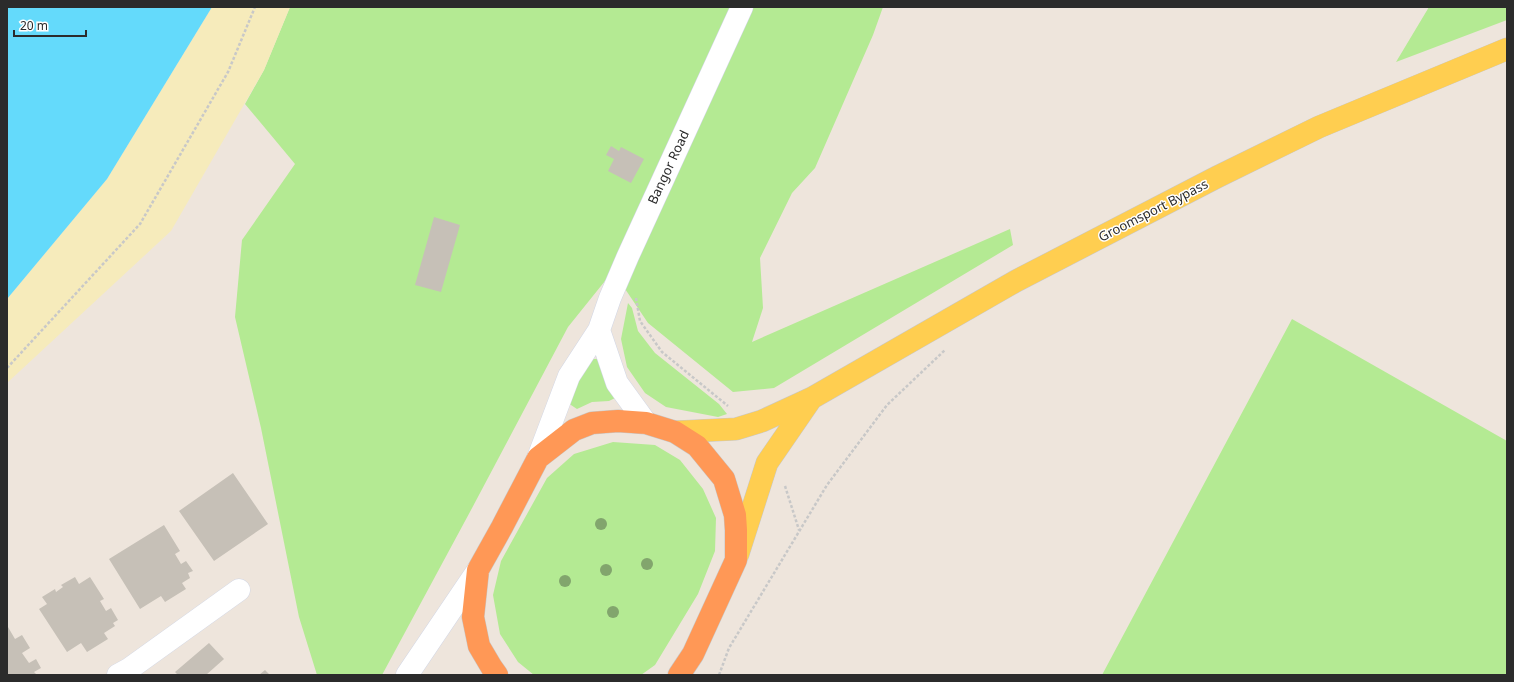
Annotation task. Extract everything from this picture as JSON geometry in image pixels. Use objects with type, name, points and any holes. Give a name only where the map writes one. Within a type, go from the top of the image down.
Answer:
[{"type":"highway","points":[[497,675],[479,646],[473,617],[478,570],[538,458],[574,430],[592,423],[618,421],[646,423],[675,432],[697,446],[724,479],[734,515],[736,530],[736,560],[693,654],[679,675]]},
{"type":"main road","name":"Bangor Road","points":[[538,458],[569,376],[599,330],[610,298],[628,256],[742,7]]},
{"type":"main road","name":"Groomsport Bypass","points":[[675,432],[736,429],[762,421],[812,398],[1016,281],[1217,178],[1319,127],[1507,49]]},
{"type":"main road","points":[[599,330],[617,383],[646,423]]},
{"type":"main road","name":"Groomsport Bypass","points":[[736,560],[767,463],[812,398]]},
{"type":"main road","points":[[407,675],[478,570]]},
{"type":"main road","points":[[127,673],[239,590]]},
{"type":"path","points":[[7,368],[140,224],[228,72],[255,7]]},
{"type":"path","points":[[635,292],[640,321],[662,352],[729,406],[736,429]]},
{"type":"path","points":[[719,675],[729,648],[827,485],[887,405],[948,347]]},
{"type":"path","points":[[784,481],[800,531]]},
{"type":"green space","points":[[290,7],[883,7],[873,35],[815,168],[792,193],[760,258],[763,308],[752,342],[1010,229],[1013,245],[774,388],[733,392],[648,323],[613,271],[568,327],[382,675],[317,675],[299,617],[261,428],[235,317],[242,240],[295,164],[245,104],[264,70]]},
{"type":"green space","points":[[1429,7],[1507,7],[1507,20],[1396,62]]},
{"type":"green space","points":[[628,303],[632,308],[638,331],[655,353],[719,404],[727,414],[718,417],[666,407],[645,393],[627,367],[621,339]]},
{"type":"green space","points":[[1292,319],[1507,441],[1507,675],[1102,675]]},
{"type":"green space","points":[[587,359],[600,359],[615,398],[609,401],[592,402],[577,409],[568,403]]},
{"type":"green space","points":[[613,442],[655,445],[680,460],[703,489],[716,518],[715,551],[698,594],[655,665],[641,675],[534,675],[518,662],[500,634],[493,595],[501,561],[547,478],[574,454]]},
{"type":"sand","points":[[212,7],[290,7],[264,70],[171,231],[7,383],[7,299],[107,179]]},
{"type":"water","points":[[7,7],[212,7],[107,179],[7,299]]},
{"type":"building","points":[[611,146],[619,151],[621,147],[644,159],[631,183],[608,171],[614,159],[606,155]]},
{"type":"building","points":[[434,217],[460,225],[441,292],[415,285]]},
{"type":"building","points":[[233,473],[268,524],[214,561],[179,511]]},
{"type":"building","points":[[164,525],[180,551],[175,554],[181,564],[186,561],[193,571],[188,573],[190,578],[182,583],[186,589],[165,602],[161,596],[140,609],[109,559]]},
{"type":"building","points":[[75,577],[79,584],[90,577],[104,599],[100,601],[106,611],[111,608],[118,620],[113,623],[115,626],[104,633],[108,639],[87,652],[81,643],[67,652],[39,609],[47,604],[42,597],[55,589],[56,592],[63,587],[61,585]]},
{"type":"building","points":[[8,627],[15,639],[22,635],[30,648],[22,653],[29,663],[36,659],[41,668],[34,672],[36,674],[7,675]]},
{"type":"building","points":[[209,643],[224,659],[206,675],[178,675],[175,672]]},
{"type":"building","points":[[265,670],[270,675],[259,675]]}]
